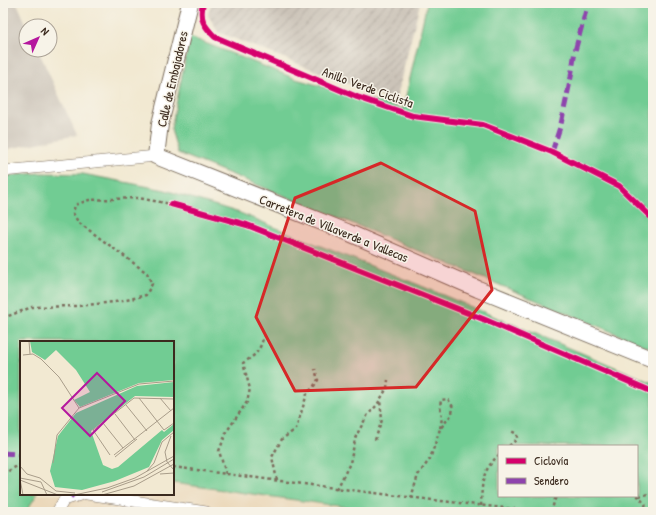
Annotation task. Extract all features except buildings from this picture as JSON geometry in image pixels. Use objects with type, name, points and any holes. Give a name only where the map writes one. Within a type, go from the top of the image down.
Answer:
[{"type":"main road","name":"Calle de Embajadores","points":[[156,156],[160,124],[190,3]]},
{"type":"main road","name":"Carretera de Villaverde a Vallecas","points":[[156,156],[348,232],[478,289],[653,360]]},
{"type":"street","name":"Carretera de Villaverde a Vallecas","points":[[3,171],[156,156]]},
{"type":"street","points":[[57,512],[64,500],[79,495]]},
{"type":"street","points":[[94,495],[206,512]]},
{"type":"path","points":[[3,318],[32,307],[78,306],[123,301],[146,295],[152,284],[147,273],[78,222],[73,214],[75,205],[89,200],[138,198],[178,206]]},
{"type":"path","points":[[226,474],[219,451],[226,431],[247,402],[250,389],[243,363],[260,349],[264,336]]},
{"type":"path","points":[[277,480],[272,457],[282,439],[296,429],[307,394],[318,380],[315,369]]},
{"type":"path","points":[[337,489],[350,463],[356,436],[367,416],[387,388],[388,380]]},
{"type":"path","points":[[375,440],[382,420],[380,399]]},
{"type":"path","points":[[411,498],[418,475],[430,459],[440,429],[442,418],[440,406],[441,400],[448,399],[453,407],[452,414],[440,429]]},
{"type":"path","points":[[511,431],[517,434],[517,439],[511,445]]},
{"type":"path","points":[[481,506],[482,480],[491,462],[498,456]]},
{"type":"path","points":[[3,474],[20,465]]},
{"type":"path","points":[[174,467],[411,498],[545,512]]},
{"type":"path","points":[[638,495],[653,493]]},
{"type":"path","points":[[638,495],[645,504],[647,512]]},
{"type":"path","points":[[551,512],[556,497]]},
{"type":"highlighted area","points":[[381,163],[475,211],[492,290],[416,387],[295,391],[256,317],[295,198]]},
{"type":"shaded area","points":[[3,3],[17,3],[24,18],[18,18],[18,58],[42,58],[77,135],[3,150]]},
{"type":"shaded area","points":[[211,3],[420,3],[395,102],[218,32],[208,15]]},
{"type":"shaded area","points":[[174,483],[382,512],[26,512],[36,495],[174,495]]},
{"type":"green space","points":[[427,3],[653,3],[653,349],[325,212],[178,153],[171,129],[190,37],[296,79],[403,109]]},
{"type":"green space","points":[[41,173],[83,174],[165,190],[240,213],[419,285],[653,383],[653,512],[382,512],[174,483],[174,341],[20,341],[20,495],[36,495],[26,512],[3,512],[3,176]]},
{"type":"marked path","points":[[552,152],[561,124],[575,51],[588,3]]},
{"type":"marked path","points":[[3,453],[20,456]]},
{"type":"cycle path","name":"Anillo Verde Ciclista","points":[[203,3],[203,22],[215,37],[357,97],[413,116],[483,125],[552,152],[619,186],[653,219]]},
{"type":"cycle path","points":[[171,204],[247,225],[483,319],[653,392]]}]
